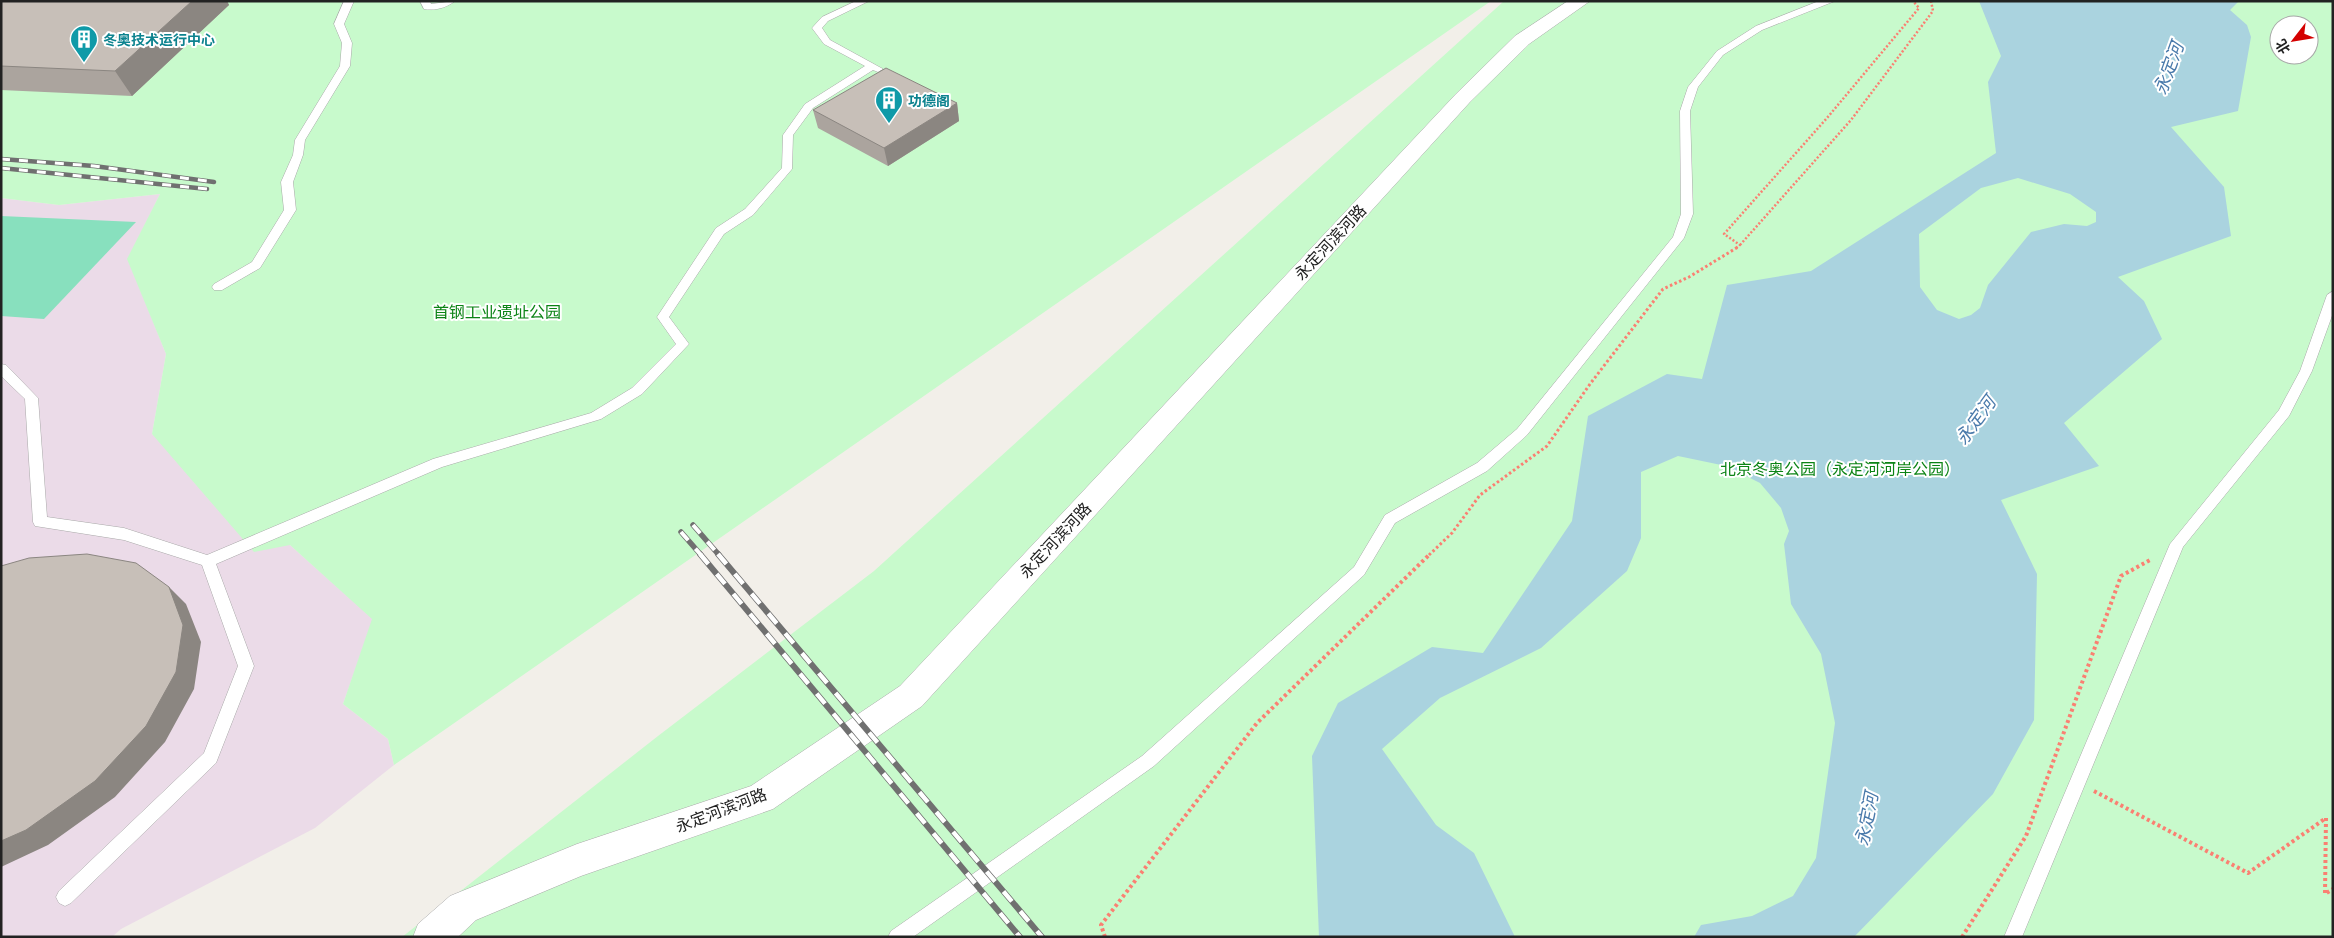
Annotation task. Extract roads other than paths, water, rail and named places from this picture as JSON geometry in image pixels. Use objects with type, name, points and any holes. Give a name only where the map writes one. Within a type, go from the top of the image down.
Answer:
[{"type":"street","name":"永定河滨河路","points":[[431,937],[463,908],[577,861],[762,798],[911,696],[1463,98],[1522,40],[1580,1]]},
{"type":"lane","points":[[218,287],[256,265],[290,210],[288,182],[298,155],[300,140],[345,66],[347,43],[339,24],[349,1]]},
{"type":"lane","points":[[425,1],[427,7],[439,6],[450,1]]},
{"type":"lane","points":[[864,1],[825,19],[817,28],[827,42],[890,75]]},
{"type":"lane","points":[[897,937],[1148,761],[1359,571],[1390,519],[1482,467],[1522,432],[1678,238],[1687,214],[1685,111],[1693,87],[1720,54],[1759,28],[1803,8],[1830,1]]},
{"type":"lane","points":[[1,368],[31,398],[40,522],[124,534],[208,561],[438,463],[596,416],[637,391],[683,344],[663,317],[720,231],[749,212],[787,169],[788,135],[808,106],[873,66]]},
{"type":"lane","points":[[2013,937],[2177,544],[2284,413],[2306,371],[2333,295]]},
{"type":"lane","points":[[65,897],[210,758],[246,666],[208,561]]},
{"type":"water","name":"永定河","points":[[1979,1],[2239,1],[2230,10],[2247,25],[2251,37],[2238,111],[2171,127],[2224,187],[2231,236],[2118,277],[2144,301],[2162,339],[2064,423],[2099,466],[2001,500],[2037,574],[2034,720],[1993,794],[1854,937],[1694,937],[1701,925],[1752,916],[1793,896],[1816,858],[1835,723],[1821,654],[1791,604],[1784,544],[1789,531],[1781,508],[1760,483],[1726,466],[1678,456],[1641,472],[1641,538],[1627,571],[1541,648],[1440,698],[1382,749],[1436,825],[1474,853],[1515,937],[1319,937],[1312,756],[1338,703],[1432,647],[1483,653],[1572,521],[1588,416],[1667,374],[1702,379],[1727,285],[1811,271],[1996,153],[1988,82],[2001,56]],"holes":[[[2018,178],[2070,194],[2096,212],[2096,222],[2087,226],[2064,224],[2031,232],[1988,285],[1980,308],[1971,315],[1959,319],[1937,310],[1920,287],[1919,234],[1981,188]]]},
{"type":"railway","points":[[1,159],[94,166],[214,182]]},
{"type":"railway","points":[[1,168],[207,189]]},
{"type":"railway","points":[[693,525],[719,555]]},
{"type":"railway","points":[[681,532],[701,555]]},
{"type":"railway","points":[[700,554],[1020,937]]},
{"type":"railway","points":[[718,554],[1042,937]]},
{"type":"place","name":"冬奥技术运行中心","points":[[84,63]]},
{"type":"place","name":"功德阁","points":[[889,124]]},
{"type":"park label","name":"首钢工业遗址公园","points":[[497,312]]},
{"type":"park label","name":"北京冬奥公园（永定河河岸公园）","points":[[1840,469]]}]
